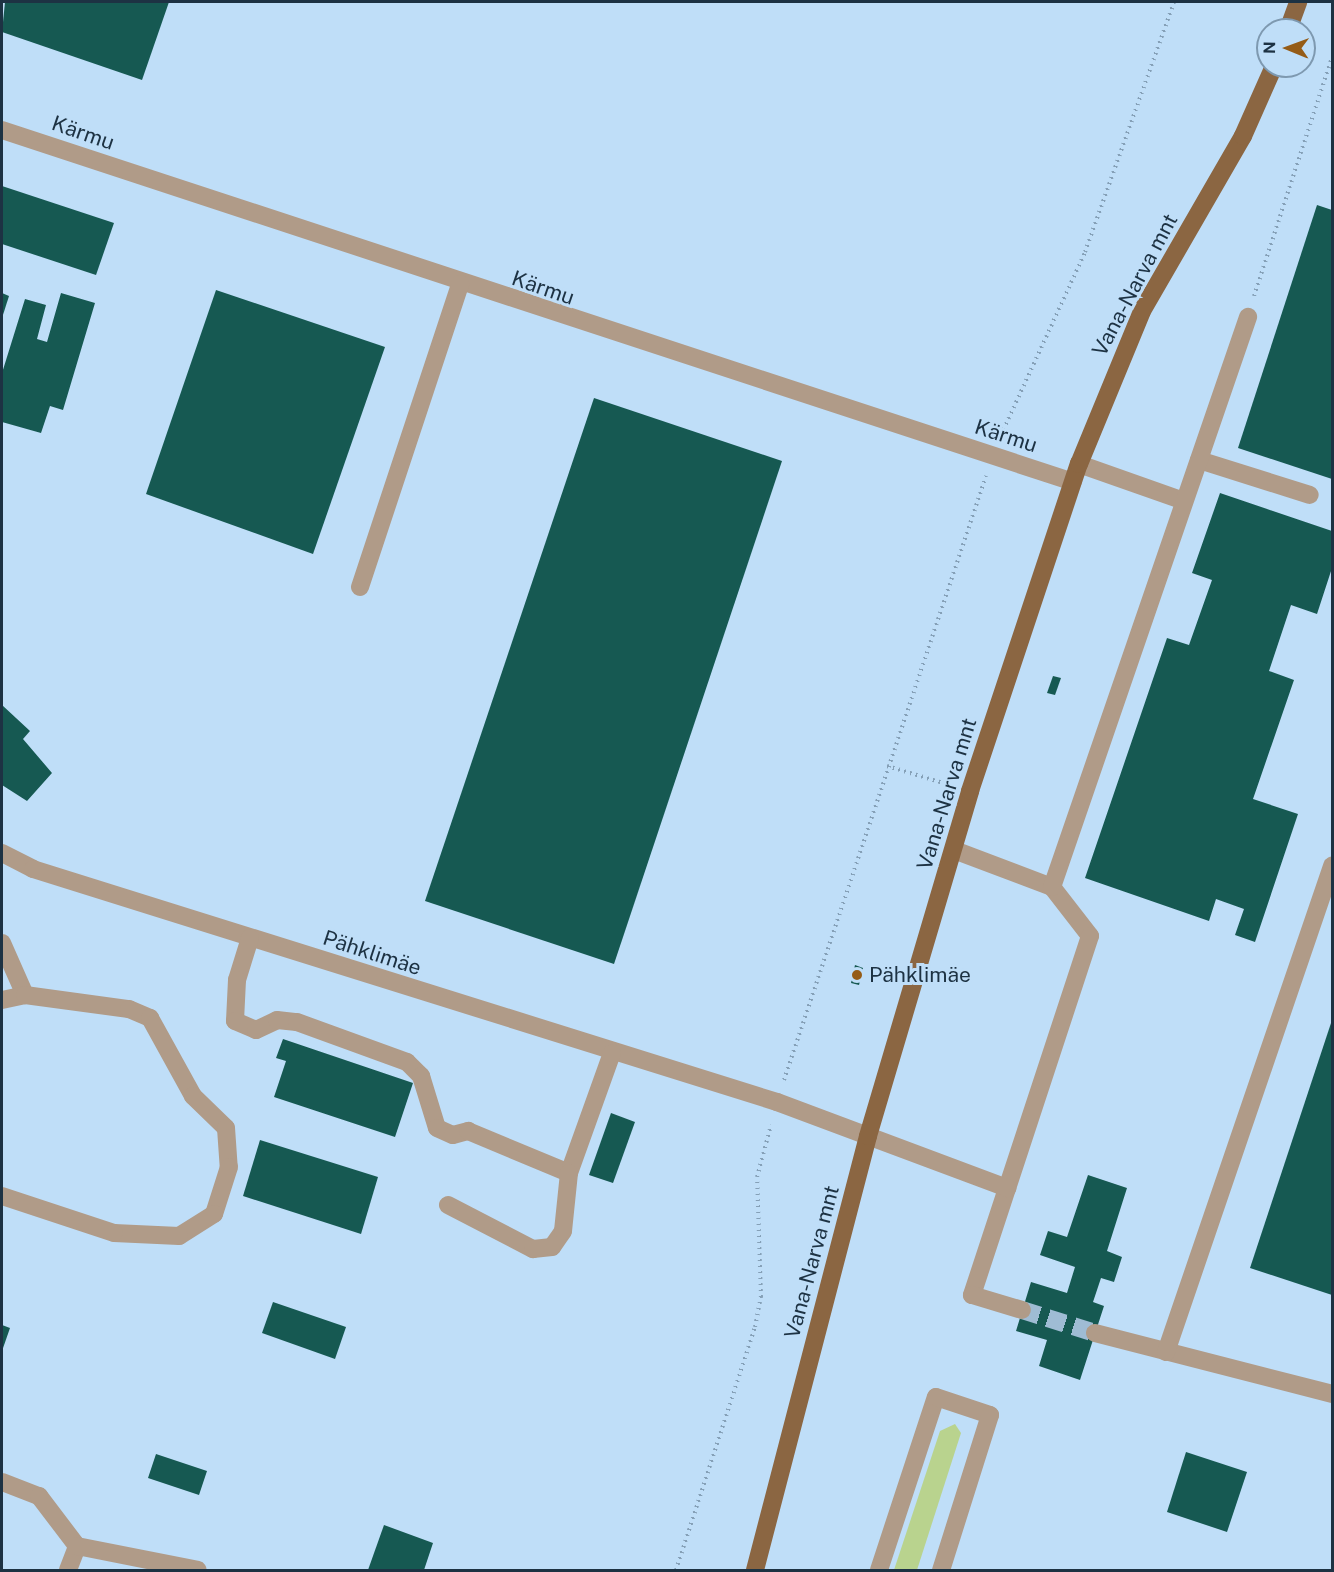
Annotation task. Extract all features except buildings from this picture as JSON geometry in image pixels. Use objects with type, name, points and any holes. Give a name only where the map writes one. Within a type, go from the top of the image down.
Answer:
[{"type":"main road","points":[[1292,18],[1298,2]]},
{"type":"main road","name":"Vana-Narva mnt","points":[[755,1570],[868,1136],[954,850],[1078,464],[1142,311],[1243,136],[1269,78]]},
{"type":"street","name":"Kärmu","points":[[2,130],[460,284],[1073,482]]},
{"type":"street","points":[[360,587],[460,284]]},
{"type":"street","points":[[1052,887],[1248,317]]},
{"type":"street","points":[[1199,459],[1310,495]]},
{"type":"street","points":[[1078,464],[1184,501]]},
{"type":"street","points":[[954,850],[1052,887],[1090,936],[972,1295],[1022,1310]]},
{"type":"street","name":"Pähklimäe","points":[[2,853],[33,869],[612,1053],[777,1102],[1007,1188]]},
{"type":"street","points":[[1166,1352],[1332,867]]},
{"type":"street","points":[[250,938],[237,980],[235,1021],[256,1030],[277,1020],[297,1022],[407,1062],[421,1076],[437,1128],[453,1135],[468,1131],[569,1173]]},
{"type":"street","points":[[2,943],[25,995]]},
{"type":"street","points":[[2,1000],[25,995],[129,1009],[150,1018],[193,1096],[226,1128],[229,1167],[214,1214],[178,1236],[114,1233],[2,1196]]},
{"type":"street","points":[[448,1205],[533,1249],[552,1247],[563,1231],[569,1173],[612,1053]]},
{"type":"street","points":[[1095,1333],[1332,1394]]},
{"type":"street","points":[[879,1570],[936,1397],[990,1415],[941,1570]]},
{"type":"street","points":[[2,1482],[39,1496],[77,1546],[198,1570]]},
{"type":"street","points":[[68,1570],[77,1546]]},
{"type":"path","points":[[676,1570],[756,1327],[761,1297],[757,1177],[777,1102],[887,766],[993,455],[1085,252],[1174,2]]},
{"type":"path","points":[[1248,317],[1332,57]]},
{"type":"path","points":[[887,766],[952,786]]},
{"type":"green space","points":[[955,1424],[961,1433],[917,1570],[894,1570],[940,1431]]},
{"type":"tunnel","points":[[1022,1310],[1095,1333]]},
{"type":"place","name":"Pähklimäe","points":[[857,975]]}]
